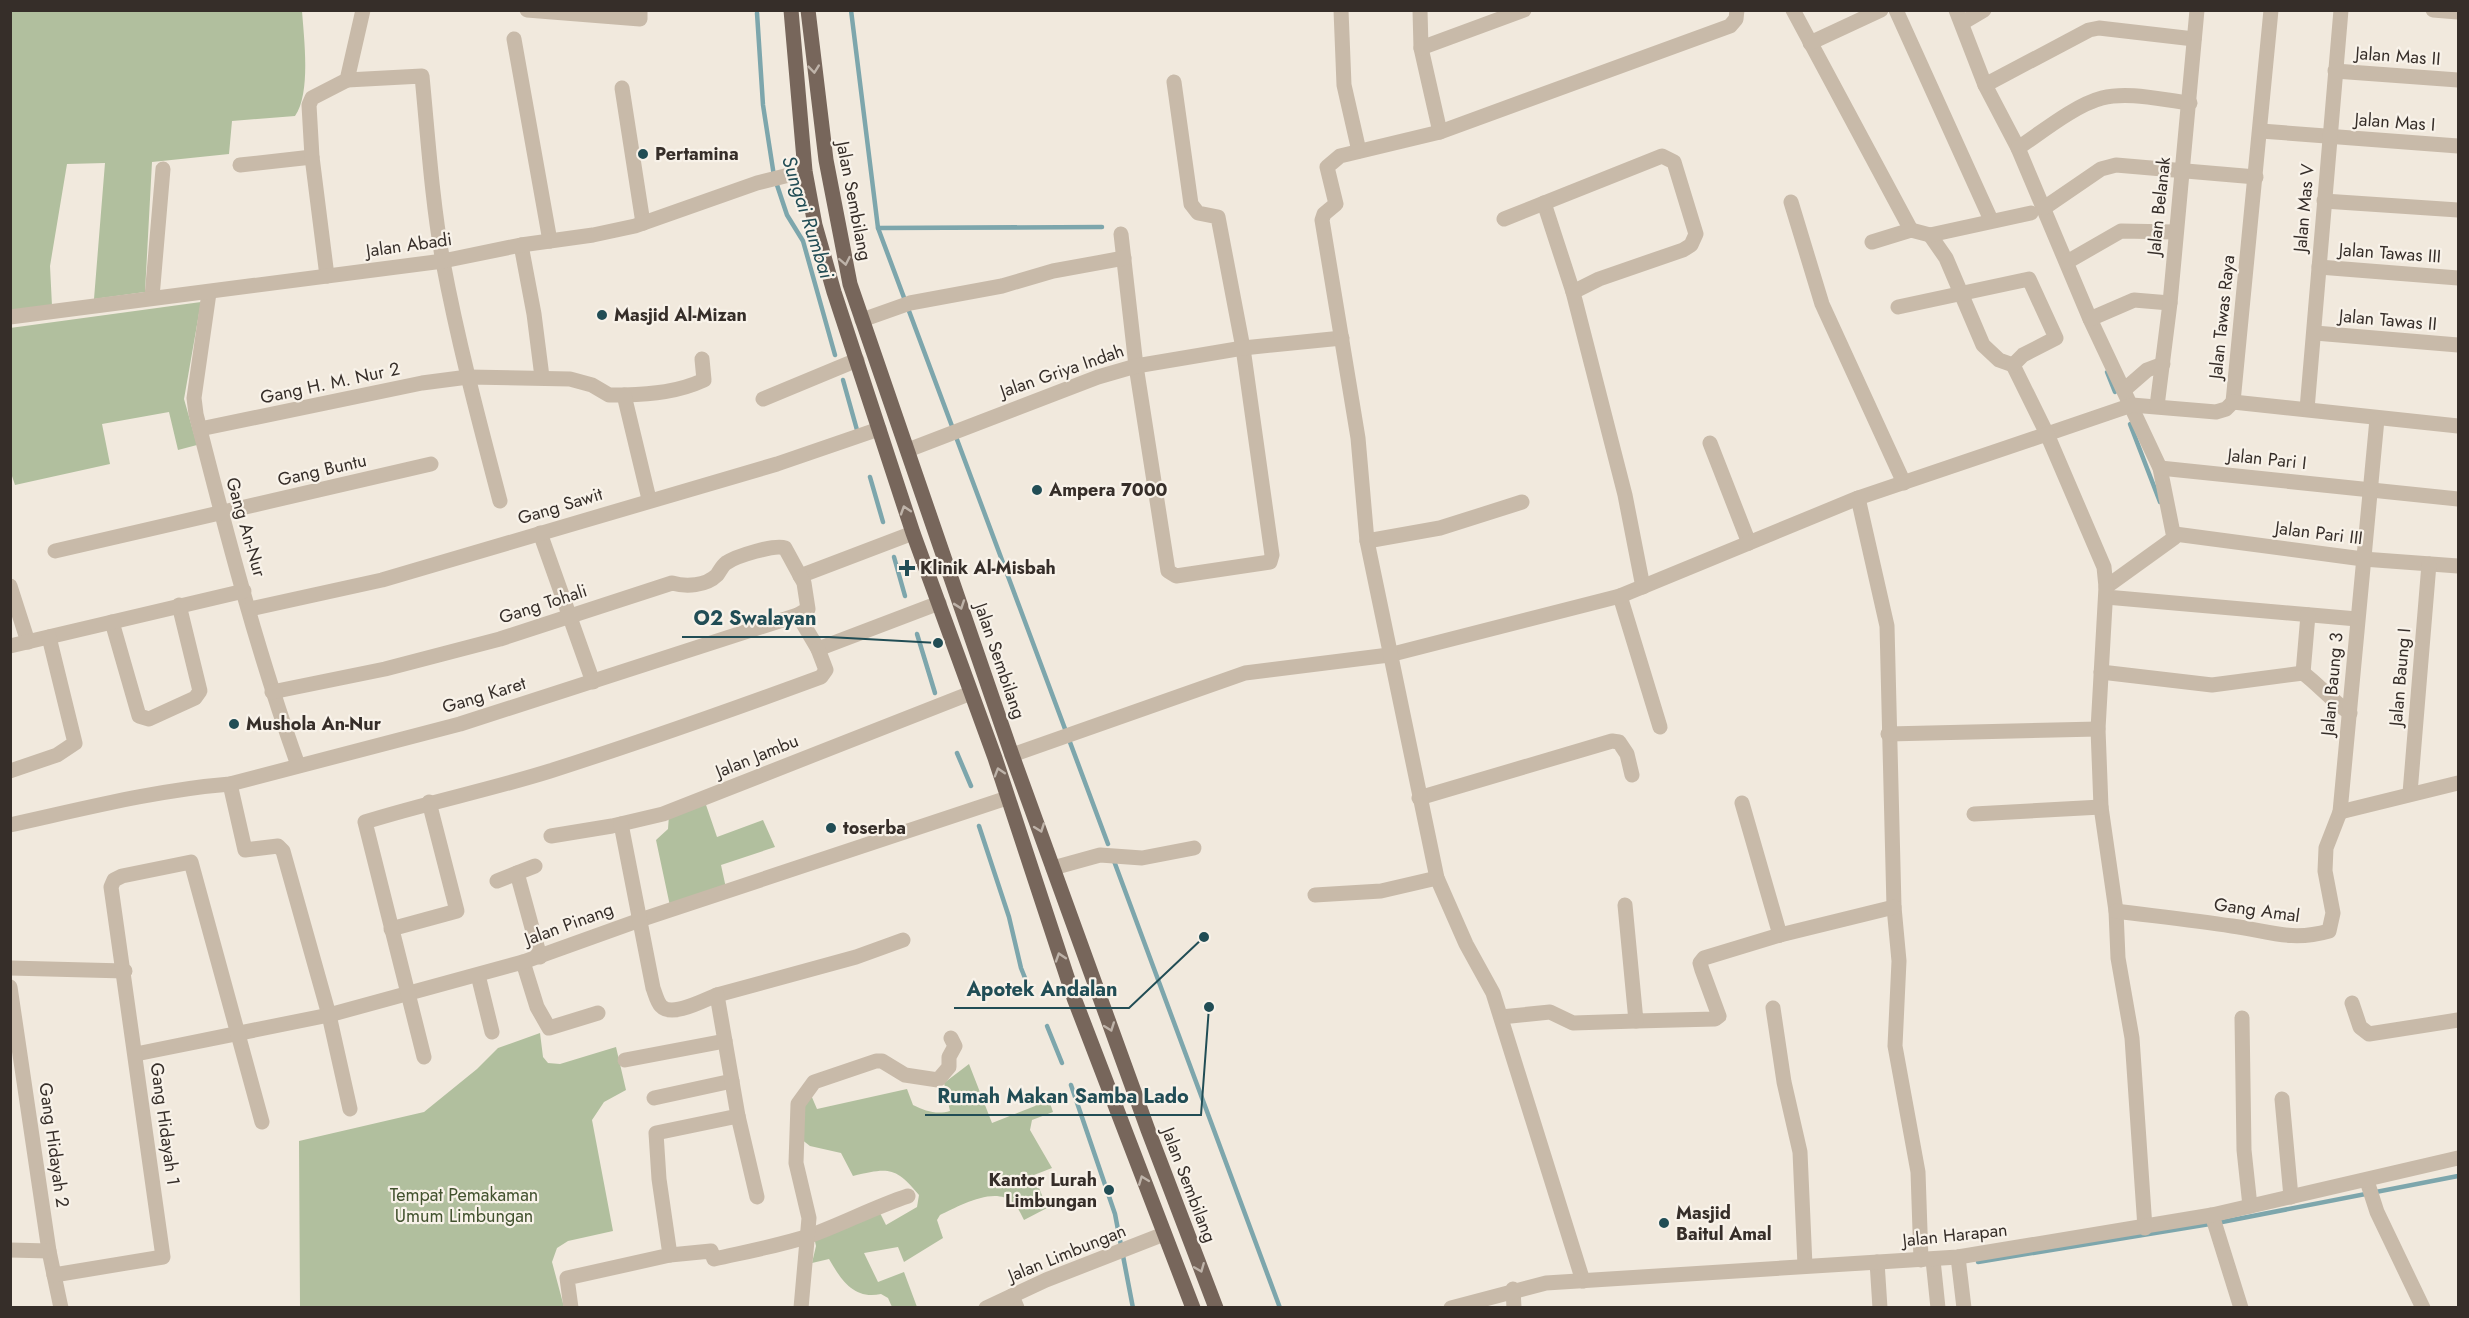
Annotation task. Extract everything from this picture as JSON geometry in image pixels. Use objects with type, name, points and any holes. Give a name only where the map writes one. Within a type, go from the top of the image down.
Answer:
[{"type":"main road","name":"Jalan Sembilang","points":[[791,10],[805,171],[815,225],[913,532],[971,693],[1074,998],[1193,1308]]},
{"type":"main road","name":"Jalan Sembilang","points":[[808,10],[826,160],[850,284],[1012,755],[1176,1206],[1216,1308]]},
{"type":"street","points":[[347,80],[363,10]]},
{"type":"street","points":[[527,10],[640,19],[640,10]]},
{"type":"street","points":[[1341,10],[1344,85],[1359,151]]},
{"type":"street","points":[[1420,10],[1421,48],[1440,132]]},
{"type":"street","points":[[1421,48],[1524,10]]},
{"type":"street","points":[[1583,1281],[1493,993],[1466,944],[1437,878],[1367,541],[1358,438],[1322,220],[1324,214],[1336,204],[1327,167],[1340,156],[1440,132],[1730,26],[1736,20],[1737,10]]},
{"type":"street","points":[[1793,10],[1911,230]]},
{"type":"street","points":[[1810,43],[1881,10]]},
{"type":"street","points":[[1896,10],[1991,220]]},
{"type":"street","points":[[1983,10],[1959,17],[1985,84],[2018,148],[2037,211],[2067,262],[2090,319],[2160,468],[2175,534],[2172,541],[2106,592]]},
{"type":"street","name":"Jalan Belanak","points":[[2157,406],[2170,303],[2197,10]]},
{"type":"street","name":"Jalan Tawas Raya","points":[[2271,10],[2233,402],[2307,408],[2377,419],[2458,426]]},
{"type":"street","name":"Jalan Mas V","points":[[2307,408],[2341,10]]},
{"type":"street","points":[[2433,10],[2458,12]]},
{"type":"street","points":[[1985,84],[2089,30],[2099,28],[2194,39]]},
{"type":"street","points":[[514,39],[550,241]]},
{"type":"street","name":"Jalan Mas II","points":[[2335,71],[2458,80]]},
{"type":"street","points":[[327,276],[312,157],[309,112],[312,98],[347,80],[422,76],[431,178],[443,261],[468,377],[500,501]]},
{"type":"street","points":[[1121,234],[1136,366],[1168,571],[1176,576],[1270,562],[1272,555],[1243,348],[1218,217],[1198,213],[1191,204],[1174,82]]},
{"type":"street","points":[[622,88],[643,223]]},
{"type":"street","points":[[2018,148],[2088,102],[2102,98],[2119,95],[2190,103]]},
{"type":"street","name":"Jalan Mas I","points":[[2260,131],[2458,146]]},
{"type":"street","points":[[1504,219],[1662,156],[1674,162],[1696,234],[1691,245],[1683,250],[1599,279],[1573,292]]},
{"type":"street","points":[[240,165],[312,157]]},
{"type":"street","points":[[1872,242],[1911,230],[1930,235],[2037,211],[2101,169],[2116,165],[2256,177]]},
{"type":"street","points":[[152,297],[163,169]]},
{"type":"street","name":"Jalan Abadi","points":[[10,317],[443,261],[521,245],[593,235],[643,223],[757,183],[805,171]]},
{"type":"street","points":[[2324,201],[2458,210]]},
{"type":"street","points":[[1791,202],[1822,304],[1904,483]]},
{"type":"street","points":[[1544,203],[1573,292],[1624,495],[1643,587]]},
{"type":"street","points":[[2067,262],[2121,231],[2175,232]]},
{"type":"street","points":[[1930,235],[1946,258],[1983,345],[1999,360],[2013,364],[2047,434],[2104,567],[2106,592],[2098,729],[2101,807],[2116,911],[2118,958],[2132,1038],[2145,1228]]},
{"type":"street","points":[[521,245],[534,314],[542,377]]},
{"type":"street","points":[[862,320],[903,306],[1002,286],[1053,271],[1124,258]]},
{"type":"street","name":"Jalan Tawas III","points":[[2319,267],[2458,278]]},
{"type":"street","points":[[1898,307],[2029,279],[2056,338],[2023,355],[2013,364]]},
{"type":"street","name":"Gang An-Nur","points":[[209,293],[194,398],[221,514],[272,692],[298,765]]},
{"type":"street","points":[[2090,319],[2134,300],[2170,303]]},
{"type":"street","name":"Jalan Tawas II","points":[[2315,333],[2458,345]]},
{"type":"street","name":"Jalan Griya Indah","points":[[908,450],[1098,377],[1136,366],[1243,348],[1342,338]]},
{"type":"street","name":"Gang H. M. Nur 2","points":[[200,429],[422,383],[468,377],[570,379],[592,385],[609,395],[658,394],[689,387],[704,380],[702,358]]},
{"type":"street","points":[[763,399],[857,360]]},
{"type":"street","points":[[2124,390],[2147,370],[2163,364]]},
{"type":"street","points":[[624,395],[649,499]]},
{"type":"street","points":[[1012,755],[1245,672],[1389,655],[1620,596],[1858,498],[2132,405],[2216,412],[2226,409],[2233,402]]},
{"type":"street","name":"Jalan Baung 3","points":[[2340,812],[2377,419]]},
{"type":"street","name":"Gang Sawit","points":[[250,609],[382,580],[649,499],[777,464],[879,429]]},
{"type":"street","points":[[1710,443],[1749,543]]},
{"type":"street","name":"Gang Buntu","points":[[55,551],[431,464]]},
{"type":"street","name":"Jalan Pari I","points":[[2160,468],[2458,499]]},
{"type":"street","points":[[1858,498],[1887,626],[1894,907],[1899,961],[1895,1046],[1917,1172],[1927,1260],[1938,1308]]},
{"type":"street","points":[[1367,541],[1440,528],[1522,502]]},
{"type":"street","points":[[800,576],[913,532]]},
{"type":"street","points":[[540,533],[592,682]]},
{"type":"street","name":"Jalan Pari III","points":[[2175,534],[2363,559],[2458,566]]},
{"type":"street","name":"Gang Tohali","points":[[272,692],[500,639],[672,583],[685,587],[707,581],[715,577],[725,563],[772,546],[785,548],[804,583],[808,609],[798,615]]},
{"type":"street","name":"Jalan Baung I","points":[[2410,793],[2429,564]]},
{"type":"street","points":[[10,586],[28,642]]},
{"type":"street","points":[[10,646],[244,591]]},
{"type":"street","points":[[2106,592],[2357,619]]},
{"type":"street","points":[[1620,596],[1660,727]]},
{"type":"street","points":[[818,649],[939,603]]},
{"type":"street","points":[[112,622],[139,716],[149,719],[195,698],[200,691],[179,606]]},
{"type":"street","points":[[424,1057],[365,822],[429,802],[548,771],[646,737],[705,720],[821,677],[826,670],[818,649],[798,615]]},
{"type":"street","name":"Gang Karet","points":[[10,825],[117,801],[230,784],[460,724],[798,615]]},
{"type":"street","points":[[2303,673],[2308,615]]},
{"type":"street","points":[[12,766],[57,755],[75,743],[49,637]]},
{"type":"street","points":[[2101,672],[2212,685],[2303,673],[2319,685],[2330,700],[2350,713]]},
{"type":"street","name":"Jalan Jambu","points":[[551,836],[663,814],[971,693]]},
{"type":"street","points":[[1888,734],[2098,729]]},
{"type":"street","points":[[1419,798],[1612,741],[1619,742],[1627,754],[1632,775]]},
{"type":"street","points":[[2340,812],[2458,783]]},
{"type":"street","points":[[230,784],[245,850],[278,846],[283,851],[329,1015],[350,1109]]},
{"type":"street","name":"Jalan Pinang","points":[[136,1054],[329,1015],[523,962],[640,920],[1007,798]]},
{"type":"street","points":[[391,930],[457,911],[429,802]]},
{"type":"street","points":[[1742,804],[1780,935]]},
{"type":"street","points":[[1974,814],[2101,807]]},
{"type":"street","name":"Gang Amal","points":[[2116,911],[2235,926],[2286,937],[2310,936],[2329,931],[2333,913],[2325,871],[2326,848],[2340,812]]},
{"type":"street","points":[[621,824],[653,988],[660,1005],[668,1010],[679,1009],[717,995],[856,957],[903,940]]},
{"type":"street","points":[[1053,868],[1100,855],[1142,858],[1194,848]]},
{"type":"street","name":"Gang Hidayah 1","points":[[54,1275],[163,1257],[125,971],[111,887],[114,880],[122,876],[191,862],[239,1034]]},
{"type":"street","points":[[497,881],[535,866]]},
{"type":"street","points":[[517,873],[540,957]]},
{"type":"street","points":[[1315,895],[1381,891],[1437,878]]},
{"type":"street","points":[[1625,905],[1636,1021]]},
{"type":"street","points":[[1501,1017],[1547,1012],[1573,1023],[1715,1019],[1719,1016],[1718,1008],[1700,963],[1704,958],[1780,935],[1894,907]]},
{"type":"street","points":[[523,962],[537,1007],[549,1028],[598,1013]]},
{"type":"street","points":[[10,968],[125,971]]},
{"type":"street","points":[[478,975],[492,1032]]},
{"type":"street","name":"Gang Hidayah 2","points":[[10,987],[49,1251],[61,1308]]},
{"type":"street","points":[[717,995],[738,1116],[757,1197]]},
{"type":"street","points":[[2352,1003],[2360,1027],[2369,1034],[2458,1020]]},
{"type":"street","points":[[1773,1008],[1784,1082],[1800,1152],[1805,1266]]},
{"type":"street","points":[[2242,1018],[2244,1150],[2250,1206]]},
{"type":"street","points":[[239,1034],[262,1122]]},
{"type":"street","points":[[801,1308],[808,1206],[798,1179],[796,1128],[798,1104],[814,1082],[882,1060],[904,1075],[938,1080],[949,1067],[949,1057],[954,1046],[951,1038]]},
{"type":"street","points":[[625,1060],[725,1041]]},
{"type":"street","points":[[654,1098],[732,1080]]},
{"type":"street","points":[[2282,1098],[2291,1197]]},
{"type":"street","points":[[670,1255],[659,1179],[656,1134],[738,1116]]},
{"type":"street","name":"Jalan Harapan","points":[[1451,1308],[1513,1289],[1546,1283],[1958,1257],[2212,1216],[2291,1197],[2368,1184],[2458,1158]]},
{"type":"street","points":[[2368,1184],[2377,1212],[2423,1308]]},
{"type":"street","points":[[571,1308],[567,1278],[670,1255],[711,1251],[714,1259],[807,1237],[877,1206],[908,1196]]},
{"type":"street","points":[[2212,1216],[2241,1308]]},
{"type":"street","name":"Jalan Limbungan","points":[[986,1308],[1015,1302],[1046,1280],[1164,1234]]},
{"type":"street","points":[[10,1250],[49,1251]]},
{"type":"street","points":[[1958,1257],[1964,1308]]},
{"type":"street","points":[[1877,1262],[1880,1308]]},
{"type":"street","points":[[1513,1289],[1514,1308]]},
{"type":"green space","points":[[10,11],[302,11],[305,80],[300,106],[295,116],[232,121],[229,154],[152,162],[145,292],[94,299],[105,163],[67,164],[50,266],[52,306],[11,312]]},
{"type":"green space","points":[[201,302],[184,399],[197,445],[178,450],[169,412],[102,424],[110,464],[15,485],[10,470],[10,328]]},
{"type":"green space","points":[[705,802],[717,837],[763,820],[775,847],[721,865],[726,888],[670,906],[656,840],[668,829],[669,815]]},
{"type":"green space","name":"Tempat Pemakaman Umum Limbungan","points":[[540,1033],[543,1057],[548,1063],[560,1064],[616,1047],[626,1090],[604,1102],[592,1120],[613,1231],[568,1241],[557,1248],[552,1262],[564,1307],[300,1307],[299,1141],[424,1112],[477,1069],[498,1048]]},
{"type":"green space","points":[[969,1064],[992,1123],[1035,1106],[1047,1094],[1053,1112],[1032,1120],[1030,1130],[1052,1168],[1034,1175],[1047,1208],[1024,1220],[1016,1206],[1005,1198],[997,1196],[977,1199],[940,1215],[937,1220],[943,1238],[904,1262],[898,1247],[864,1253],[878,1282],[904,1272],[917,1307],[892,1307],[888,1298],[881,1294],[863,1294],[849,1287],[829,1259],[812,1263],[816,1246],[814,1237],[878,1209],[886,1225],[917,1207],[919,1195],[897,1174],[883,1171],[853,1176],[841,1153],[810,1146],[801,1139],[804,1101],[811,1095],[817,1109],[907,1089],[913,1105],[931,1112],[950,1111],[944,1083]]},
{"type":"waterway","points":[[851,10],[878,228],[1108,844]]},
{"type":"waterway","name":"Sungai Rumbai","points":[[757,13],[763,105],[774,176],[787,215],[803,241],[835,355]]},
{"type":"waterway","points":[[878,228],[1102,227]]},
{"type":"waterway","points":[[2107,372],[2115,392]]},
{"type":"waterway","name":"Sungai Rumbai","points":[[843,380],[857,430]]},
{"type":"waterway","points":[[2130,424],[2160,502]]},
{"type":"waterway","name":"Sungai Rumbai","points":[[870,477],[883,522]]},
{"type":"waterway","name":"Sungai Rumbai","points":[[894,557],[905,596]]},
{"type":"waterway","name":"Sungai Rumbai","points":[[917,634],[935,693]]},
{"type":"waterway","name":"Sungai Rumbai","points":[[957,753],[971,786]]},
{"type":"waterway","name":"Sungai Rumbai","points":[[979,826],[1009,917],[1021,968],[1031,993]]},
{"type":"waterway","points":[[1114,861],[1280,1308]]},
{"type":"waterway","name":"Sungai Rumbai","points":[[1047,1026],[1062,1063]]},
{"type":"waterway","name":"Sungai Rumbai","points":[[1071,1085],[1115,1214],[1133,1308]]},
{"type":"waterway","points":[[1978,1262],[2222,1222],[2458,1176]]},
{"type":"place","name":"Pertamina","points":[[643,154]]},
{"type":"place","name":"Masjid Al-Mizan","points":[[602,315]]},
{"type":"place","name":"Ampera 7000","points":[[1037,490]]},
{"type":"place","name":"Klinik Al-Misbah","points":[[907,568]]},
{"type":"place","name":"O2 Swalayan","points":[[938,643]]},
{"type":"place","name":"Mushola An-Nur","points":[[234,724]]},
{"type":"place","name":"toserba","points":[[831,828]]},
{"type":"place","name":"Apotek Andalan","points":[[1204,937]]},
{"type":"place","name":"Rumah Makan Samba Lado","points":[[1209,1007]]},
{"type":"place","name":"Kantor Lurah Limbungan","points":[[1109,1190]]},
{"type":"place","name":"Masjid Baitul Amal","points":[[1664,1223]]}]
